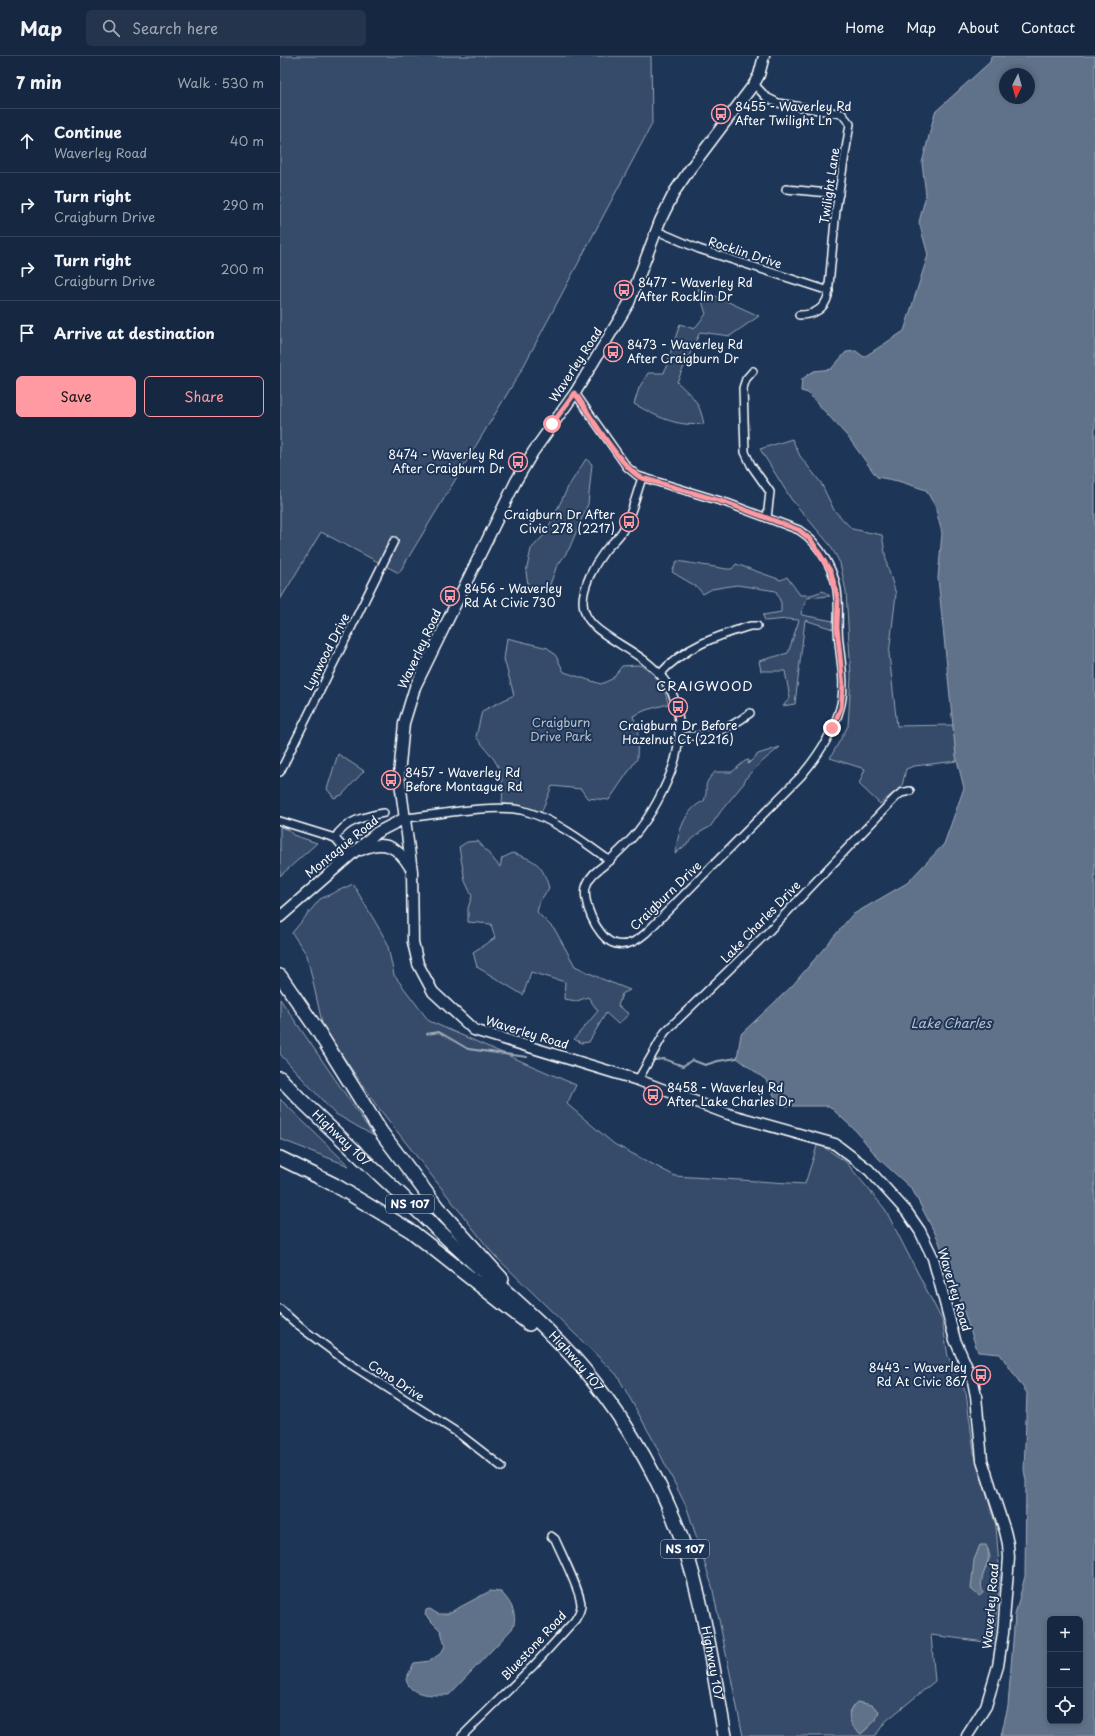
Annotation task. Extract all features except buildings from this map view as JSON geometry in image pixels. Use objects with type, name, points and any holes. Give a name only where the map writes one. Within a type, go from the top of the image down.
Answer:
[{"type":"highway","points":[[280,976],[318,1031],[381,1132],[427,1195],[543,1327]]},
{"type":"highway","name":"Highway 107","points":[[280,1078],[435,1227],[543,1327],[594,1381],[614,1408],[644,1456],[669,1506],[688,1556],[707,1640],[725,1736]]},
{"type":"highway","points":[[280,1158],[335,1185],[411,1231],[527,1323],[594,1381]]},
{"type":"main road","name":"Waverley Road","points":[[764,56],[759,76],[754,84],[690,169],[666,208],[629,304],[575,393],[533,452],[516,481],[415,687],[404,723],[399,775],[412,871],[412,942],[418,964],[433,992],[474,1030],[638,1080],[728,1114],[835,1144],[852,1156],[884,1185],[920,1231],[937,1271],[955,1340],[973,1381],[976,1396],[982,1460],[1008,1544],[1009,1558],[1004,1625],[998,1666],[986,1706],[967,1736]]},
{"type":"main road","name":"Montague Road","points":[[280,917],[376,833],[406,818]]},
{"type":"main road","points":[[352,854],[378,844],[383,844],[401,854],[412,871]]},
{"type":"street","name":"Twilight Lane","points":[[754,84],[766,97],[778,103],[840,114],[848,120],[850,130],[839,194],[827,300],[820,310],[810,314],[799,315]]},
{"type":"street","points":[[786,189],[839,194]]},
{"type":"street","name":"Rocklin Drive","points":[[657,231],[698,249],[829,291]]},
{"type":"street","points":[[753,371],[746,379],[743,388],[745,447],[751,465],[770,492],[767,518]]},
{"type":"street","name":"Craigburn Drive","points":[[575,393],[627,467],[642,478],[727,503],[806,534],[826,560],[834,580],[838,600],[837,627],[843,686],[841,708],[822,749],[801,776],[646,933],[636,941],[624,945],[612,943],[603,935],[585,901],[587,884],[597,870],[610,861],[641,827],[655,805],[667,780],[677,753],[679,736],[678,715],[673,694],[660,674],[644,659],[594,627],[587,618],[584,609],[584,598],[589,580],[603,553],[623,530],[642,478]]},
{"type":"street","name":"Lynwood Drive","points":[[280,772],[394,541]]},
{"type":"street","points":[[660,674],[681,655],[704,641],[750,626],[757,626]]},
{"type":"street","points":[[679,736],[698,737],[714,734],[732,726],[750,713]]},
{"type":"street","name":"Lake Charles Drive","points":[[638,1080],[665,1032],[769,931],[894,798],[902,793],[910,791]]},
{"type":"street","points":[[406,818],[497,808],[520,810],[546,820],[610,861]]},
{"type":"street","points":[[335,838],[338,832],[348,824],[384,813]]},
{"type":"street","points":[[280,821],[335,838],[352,854]]},
{"type":"street","name":"Cono Drive","points":[[280,1309],[300,1327],[350,1364],[458,1433],[502,1467]]},
{"type":"street","name":"Bluestone Road","points":[[462,1736],[534,1665],[575,1620],[580,1612],[581,1602],[555,1539],[550,1536]]},
{"type":"green space","points":[[280,56],[651,56],[652,124],[521,371],[399,573],[321,532],[280,600]]},
{"type":"green space","points":[[698,288],[759,316],[730,336],[700,332],[677,382],[695,400],[700,410],[704,424],[694,425],[659,417],[634,404],[639,388],[648,373],[664,373],[680,324],[694,329],[706,314]]},
{"type":"green space","points":[[792,439],[800,456],[821,483],[834,510],[852,529],[882,535],[887,565],[896,594],[889,654],[897,726],[953,725],[957,761],[914,766],[906,769],[902,786],[880,804],[859,784],[865,769],[830,758],[848,726],[851,676],[846,591],[840,563],[830,545],[791,499],[760,449]]},
{"type":"green space","points":[[586,459],[592,464],[588,504],[569,549],[556,568],[548,590],[528,585],[526,572],[531,549],[545,534],[568,487]]},
{"type":"green space","points":[[677,561],[727,569],[732,569],[736,564],[781,580],[787,577],[800,595],[811,595],[823,591],[830,596],[807,598],[801,613],[802,615],[833,621],[833,629],[805,620],[795,704],[783,706],[790,698],[785,671],[761,671],[759,661],[788,653],[799,620],[787,619],[765,621],[763,615],[781,612],[781,603],[776,591],[737,585],[712,589],[703,594],[697,587],[672,572]]},
{"type":"green space","name":"Craigburn Drive Park","points":[[507,638],[548,648],[556,656],[564,672],[601,684],[612,679],[622,666],[634,665],[650,670],[659,680],[665,692],[668,704],[646,710],[633,716],[638,729],[637,759],[609,800],[587,798],[581,789],[552,786],[541,813],[502,803],[503,791],[501,774],[494,760],[476,737],[482,711],[514,695],[504,659]]},
{"type":"green space","points":[[780,747],[749,774],[744,783],[710,827],[702,831],[675,854],[683,823],[691,810],[704,801],[707,784],[710,777],[715,772],[732,772],[745,761],[749,760],[748,764],[758,754]]},
{"type":"green space","points":[[338,754],[364,771],[342,795],[334,798],[327,789]]},
{"type":"green space","points":[[280,827],[289,830],[293,835],[317,843],[280,876]]},
{"type":"green space","points":[[478,841],[500,867],[502,858],[513,853],[533,861],[541,868],[549,888],[540,901],[537,912],[555,930],[575,966],[630,990],[622,994],[618,1006],[629,1014],[618,1024],[606,1013],[589,1042],[581,1043],[574,1039],[598,1011],[588,997],[577,1001],[564,999],[565,982],[531,972],[523,995],[477,967],[473,952],[495,938],[491,924],[468,922],[468,908],[472,896],[465,881],[459,847],[467,842]]},
{"type":"green space","points":[[353,884],[387,942],[394,975],[429,1021],[576,1085],[567,1104],[614,1144],[675,1176],[805,1184],[818,1143],[846,1162],[885,1209],[942,1320],[948,1356],[966,1393],[974,1452],[996,1526],[1000,1578],[993,1643],[931,1635],[935,1681],[886,1721],[875,1736],[743,1736],[712,1586],[687,1508],[652,1438],[617,1375],[493,1254],[374,1102],[323,1027],[307,955],[292,933],[320,899]],"holes":[[[988,1549],[990,1557],[981,1580],[979,1596],[975,1591]],[[853,1705],[876,1720],[861,1734],[849,1712]]]},
{"type":"green space","points":[[280,999],[374,1136],[334,1113],[280,1054]]},
{"type":"green space","points":[[280,1099],[349,1166],[280,1139]]},
{"type":"water","name":"Lake Charles","points":[[991,56],[1095,56],[1095,1736],[1001,1736],[1008,1706],[1015,1615],[1025,1576],[1026,1481],[1024,1470],[1027,1393],[1000,1354],[978,1352],[938,1239],[912,1189],[879,1159],[856,1131],[829,1106],[787,1106],[778,1103],[766,1080],[737,1058],[741,1034],[792,986],[852,915],[907,883],[944,844],[964,788],[956,756],[938,578],[942,533],[935,506],[926,490],[898,481],[877,477],[848,437],[808,393],[801,391],[802,379],[814,371],[831,369],[846,352],[856,351],[864,357],[904,331],[928,255],[919,222],[926,195],[922,163],[935,112],[990,62]]},
{"type":"water","points":[[980,1545],[986,1545],[988,1557],[981,1586],[983,1593],[979,1596],[971,1589],[974,1560]]},
{"type":"water","points":[[490,1591],[501,1592],[511,1605],[515,1619],[512,1629],[449,1695],[423,1694],[412,1689],[408,1685],[406,1679],[414,1663],[430,1661],[441,1653],[445,1646],[441,1631],[425,1615],[426,1610],[430,1609],[438,1614],[447,1614]]},
{"type":"water","points":[[857,1702],[872,1705],[879,1711],[876,1720],[861,1734],[853,1727],[849,1715],[850,1710]]},
{"type":"waterway","points":[[427,1034],[439,1032],[468,1049],[527,1057]]},
{"type":"waterway","points":[[655,1060],[664,1059],[683,1066],[692,1060],[705,1065],[737,1058]]},
{"type":"place","name":"8455 - Waverley Rd After Twilight Ln","points":[[721,114]]},
{"type":"place","name":"8477 - Waverley Rd After Rocklin Dr","points":[[624,290]]},
{"type":"place","name":"8473 - Waverley Rd After Craigburn Dr","points":[[613,352]]},
{"type":"place","name":"8474 - Waverley Rd After Craigburn Dr","points":[[518,462]]},
{"type":"place","name":"Craigburn Dr After Civic 278 (2217)","points":[[629,522]]},
{"type":"place","name":"8456 - Waverley Rd At Civic 730","points":[[450,596]]},
{"type":"place","name":"Craigburn Dr Before Hazelnut Ct (2216)","points":[[678,707]]},
{"type":"place","name":"8457 - Waverley Rd Before Montague Rd","points":[[391,780]]},
{"type":"place","name":"8458 - Waverley Rd After Lake Charles Dr","points":[[653,1095]]},
{"type":"place","name":"8443 - Waverley Rd At Civic 867","points":[[981,1375]]},
{"type":"district","name":"CRAIGWOOD","points":[[705,686]]},
{"type":"route","points":[[552,424],[575,393],[627,467],[634,474],[642,478],[727,503],[806,534],[826,560],[836,585],[838,595],[837,627],[843,686],[841,708],[832,728]]}]
